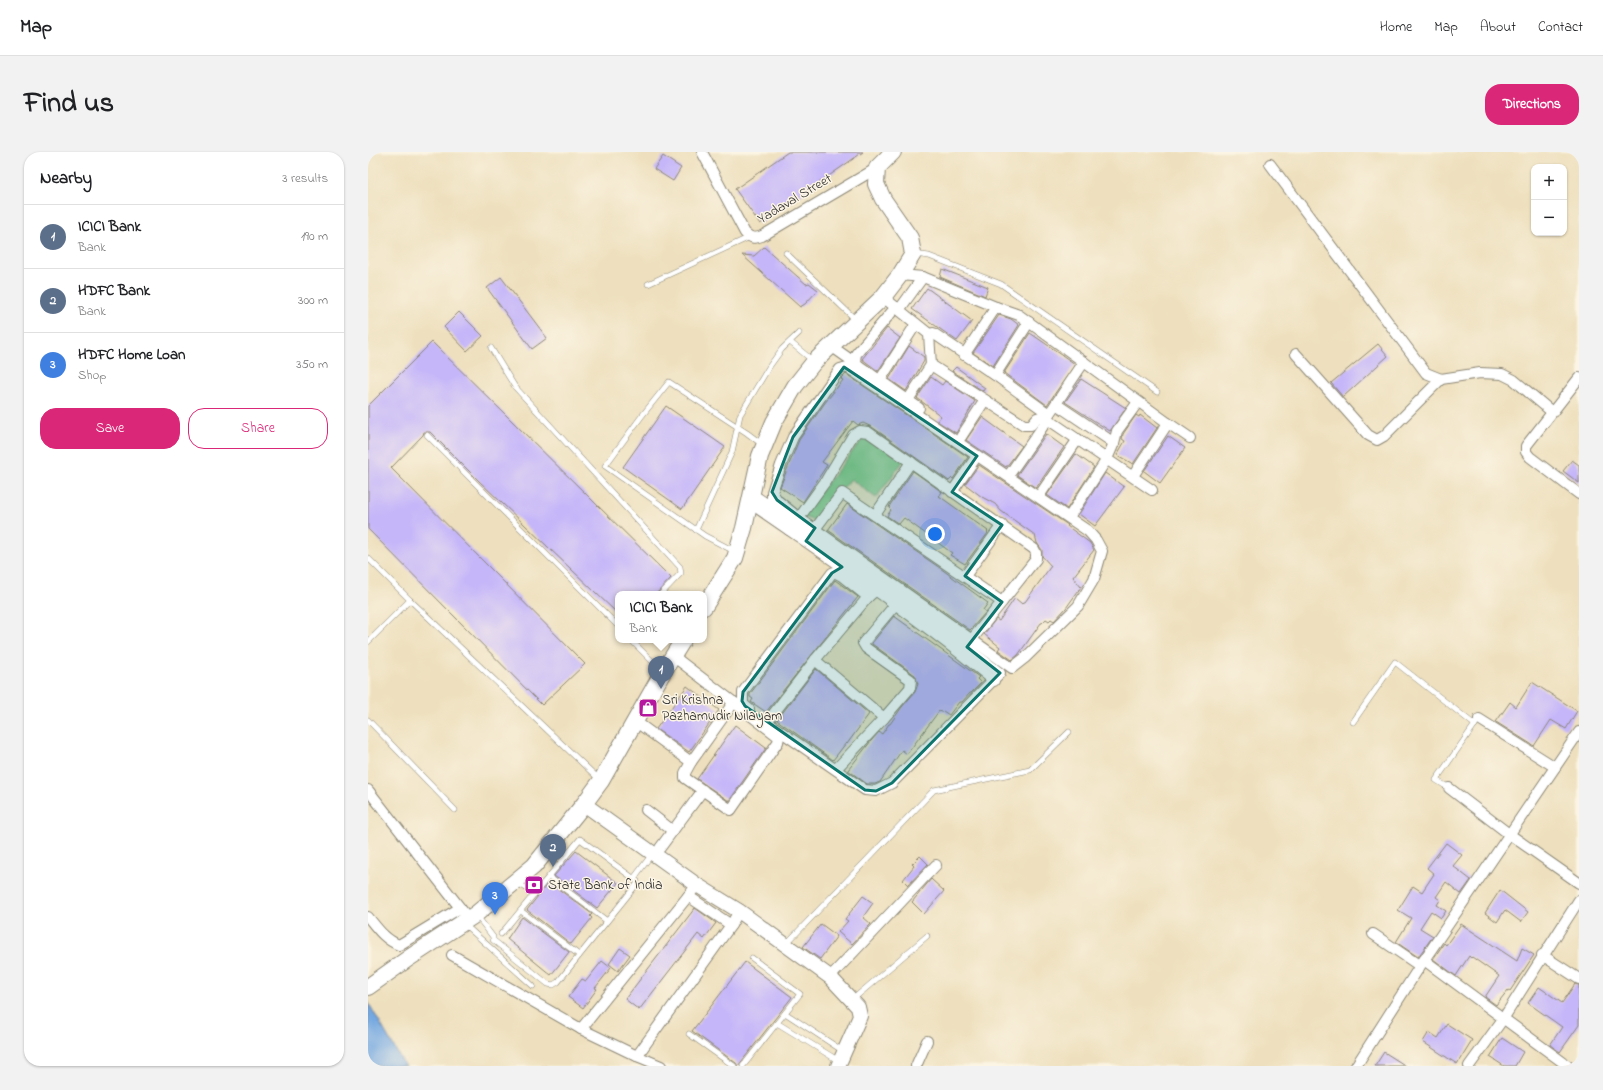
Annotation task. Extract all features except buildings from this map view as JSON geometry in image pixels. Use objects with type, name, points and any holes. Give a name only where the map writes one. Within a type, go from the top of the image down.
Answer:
[{"type":"main road","points":[[707,602],[735,558],[751,498],[760,456],[774,422],[795,386],[814,362],[857,322],[893,305],[900,275],[913,254],[910,238],[883,199],[876,184],[877,168],[893,152]]},
{"type":"main road","points":[[368,987],[516,881],[534,866],[601,781],[681,643]]},
{"type":"street","name":"Yadaval Street","points":[[702,152],[745,232],[750,237],[755,238],[762,236],[877,168]]},
{"type":"street","points":[[1270,164],[1426,373],[1441,379],[1480,374],[1502,374],[1514,380],[1552,412]]},
{"type":"street","points":[[900,275],[923,277],[1019,315],[1190,438]]},
{"type":"street","points":[[858,365],[855,360],[856,354],[893,305],[923,277]]},
{"type":"street","points":[[893,305],[929,334],[933,333],[1049,414],[1084,362]]},
{"type":"street","points":[[964,355],[996,307]]},
{"type":"street","points":[[995,375],[1029,322]]},
{"type":"street","points":[[880,380],[916,324]]},
{"type":"street","points":[[908,400],[931,365],[929,334]]},
{"type":"street","points":[[831,346],[1096,531]]},
{"type":"street","points":[[1296,354],[1368,435],[1377,440],[1384,436],[1441,379]]},
{"type":"street","points":[[931,365],[1024,425],[1031,425],[1043,416],[1152,490]]},
{"type":"street","points":[[751,498],[769,510],[794,523],[967,647],[1000,673],[992,683],[892,783],[876,791],[865,790],[743,704],[743,692],[832,573],[838,573],[873,590],[967,647],[1012,668],[1026,657],[1078,606],[1094,579],[1102,551],[1096,540],[1088,531],[850,369],[844,367],[840,369],[793,437],[785,454],[772,492],[769,510]]},
{"type":"street","points":[[1579,378],[1526,446],[1526,452],[1530,457],[1579,494]]},
{"type":"street","points":[[960,437],[985,400]]},
{"type":"street","points":[[1071,514],[1106,459],[1114,443],[1117,431],[1138,402]]},
{"type":"street","points":[[1056,404],[1114,443]]},
{"type":"street","points":[[1011,472],[1048,419]]},
{"type":"street","points":[[1133,476],[1168,423]]},
{"type":"street","points":[[794,523],[825,482],[853,434],[863,431],[868,432],[952,492],[1002,525],[1029,545],[1036,553],[1036,559],[967,647]]},
{"type":"street","points":[[1041,493],[1078,439]]},
{"type":"street","points":[[952,492],[977,456]]},
{"type":"street","points":[[875,515],[912,462]]},
{"type":"street","points":[[772,492],[794,523],[873,590]]},
{"type":"street","points":[[810,535],[842,493],[1002,602]]},
{"type":"street","points":[[965,576],[1002,525]]},
{"type":"street","points":[[767,722],[815,660],[873,590]]},
{"type":"street","points":[[895,604],[967,665],[992,683]]},
{"type":"street","points":[[836,769],[884,718],[912,684],[911,680],[907,676],[866,648],[864,645],[865,639],[895,604]]},
{"type":"street","points":[[673,656],[734,702],[775,734],[779,739],[731,810],[685,778],[685,773],[691,762],[734,702]]},
{"type":"street","points":[[815,660],[884,718]]},
{"type":"street","points":[[635,722],[691,762]]},
{"type":"street","points":[[1477,722],[1555,767]]},
{"type":"street","points":[[1356,1066],[1422,963],[1579,732]]},
{"type":"street","points":[[1449,788],[1509,834],[1579,883]]},
{"type":"street","points":[[368,790],[467,915],[399,945],[392,943],[385,937],[368,917]]},
{"type":"street","points":[[656,851],[673,831],[703,790]]},
{"type":"street","points":[[584,804],[656,851],[697,885],[739,911],[830,978],[858,1007],[860,1016],[840,1060]]},
{"type":"street","points":[[646,810],[673,831]]},
{"type":"street","points":[[830,978],[936,865]]},
{"type":"street","points":[[581,1029],[697,885]]},
{"type":"street","points":[[688,896],[731,925]]},
{"type":"street","points":[[1469,1066],[1502,1019],[1579,900]]},
{"type":"street","points":[[637,1056],[731,925],[739,911]]},
{"type":"street","points":[[1373,934],[1422,963],[1568,1066]]},
{"type":"street","points":[[452,955],[581,1029],[661,1066]]},
{"type":"street","points":[[1542,955],[1579,979]]},
{"type":"street","points":[[916,1066],[927,1041]]},
{"type":"lane","points":[[648,284],[750,237]]},
{"type":"lane","points":[[786,253],[857,322]]},
{"type":"lane","points":[[913,254],[929,256],[1000,284],[1157,392]]},
{"type":"lane","points":[[696,530],[732,452],[736,427],[740,415],[768,367],[799,332]]},
{"type":"lane","points":[[790,342],[814,362]]},
{"type":"lane","points":[[491,348],[515,388],[680,567],[682,574],[664,591]]},
{"type":"lane","points":[[737,552],[705,536],[605,466],[669,382],[764,446]]},
{"type":"lane","points":[[427,435],[615,623]]},
{"type":"lane","points":[[368,558],[410,600],[601,781]]},
{"type":"lane","points":[[368,642],[410,600]]},
{"type":"lane","points":[[634,643],[663,672]]},
{"type":"lane","points":[[1353,722],[1395,662],[1477,722],[1436,780],[1449,788]]},
{"type":"lane","points":[[368,720],[455,810]]},
{"type":"lane","points":[[786,945],[934,790],[1030,770],[1070,732]]},
{"type":"lane","points":[[467,915],[493,937],[493,940],[548,984],[553,985],[558,982],[608,921],[637,884],[637,881],[580,839],[501,934]]},
{"type":"lane","points":[[634,878],[656,851]]},
{"type":"lane","points":[[549,877],[608,921]]},
{"type":"lane","points":[[516,881],[535,894]]},
{"type":"lane","points":[[521,911],[579,955]]},
{"type":"lane","points":[[467,915],[533,986]]},
{"type":"lane","points":[[852,1000],[927,936]]},
{"type":"lane","points":[[743,1066],[800,994],[752,958]]},
{"type":"lane","points":[[785,1013],[840,1060]]},
{"type":"lane","points":[[777,1023],[840,1060]]},
{"type":"lane","points":[[689,1034],[734,1066]]},
{"type":"highlighted area","points":[[844,367],[977,456],[952,492],[1002,525],[965,576],[1002,602],[967,647],[1000,673],[892,783],[876,791],[865,790],[745,706],[742,701],[743,692],[832,573],[842,567],[806,541],[815,528],[777,500],[772,492],[793,437]]},
{"type":"green space","points":[[865,436],[904,460],[876,498],[851,479],[814,521],[801,516]]},
{"type":"water","points":[[368,1002],[405,1066],[368,1066]]},
{"type":"place","name":"ICICI Bank","points":[[661,689]]},
{"type":"place","name":"Sri Krishna Pazhamudir Nilayam","points":[[648,708]]},
{"type":"place","name":"HDFC Bank","points":[[553,867]]},
{"type":"place","name":"State Bank of India","points":[[534,885]]},
{"type":"place","name":"HDFC Home Loan","points":[[495,915]]}]
